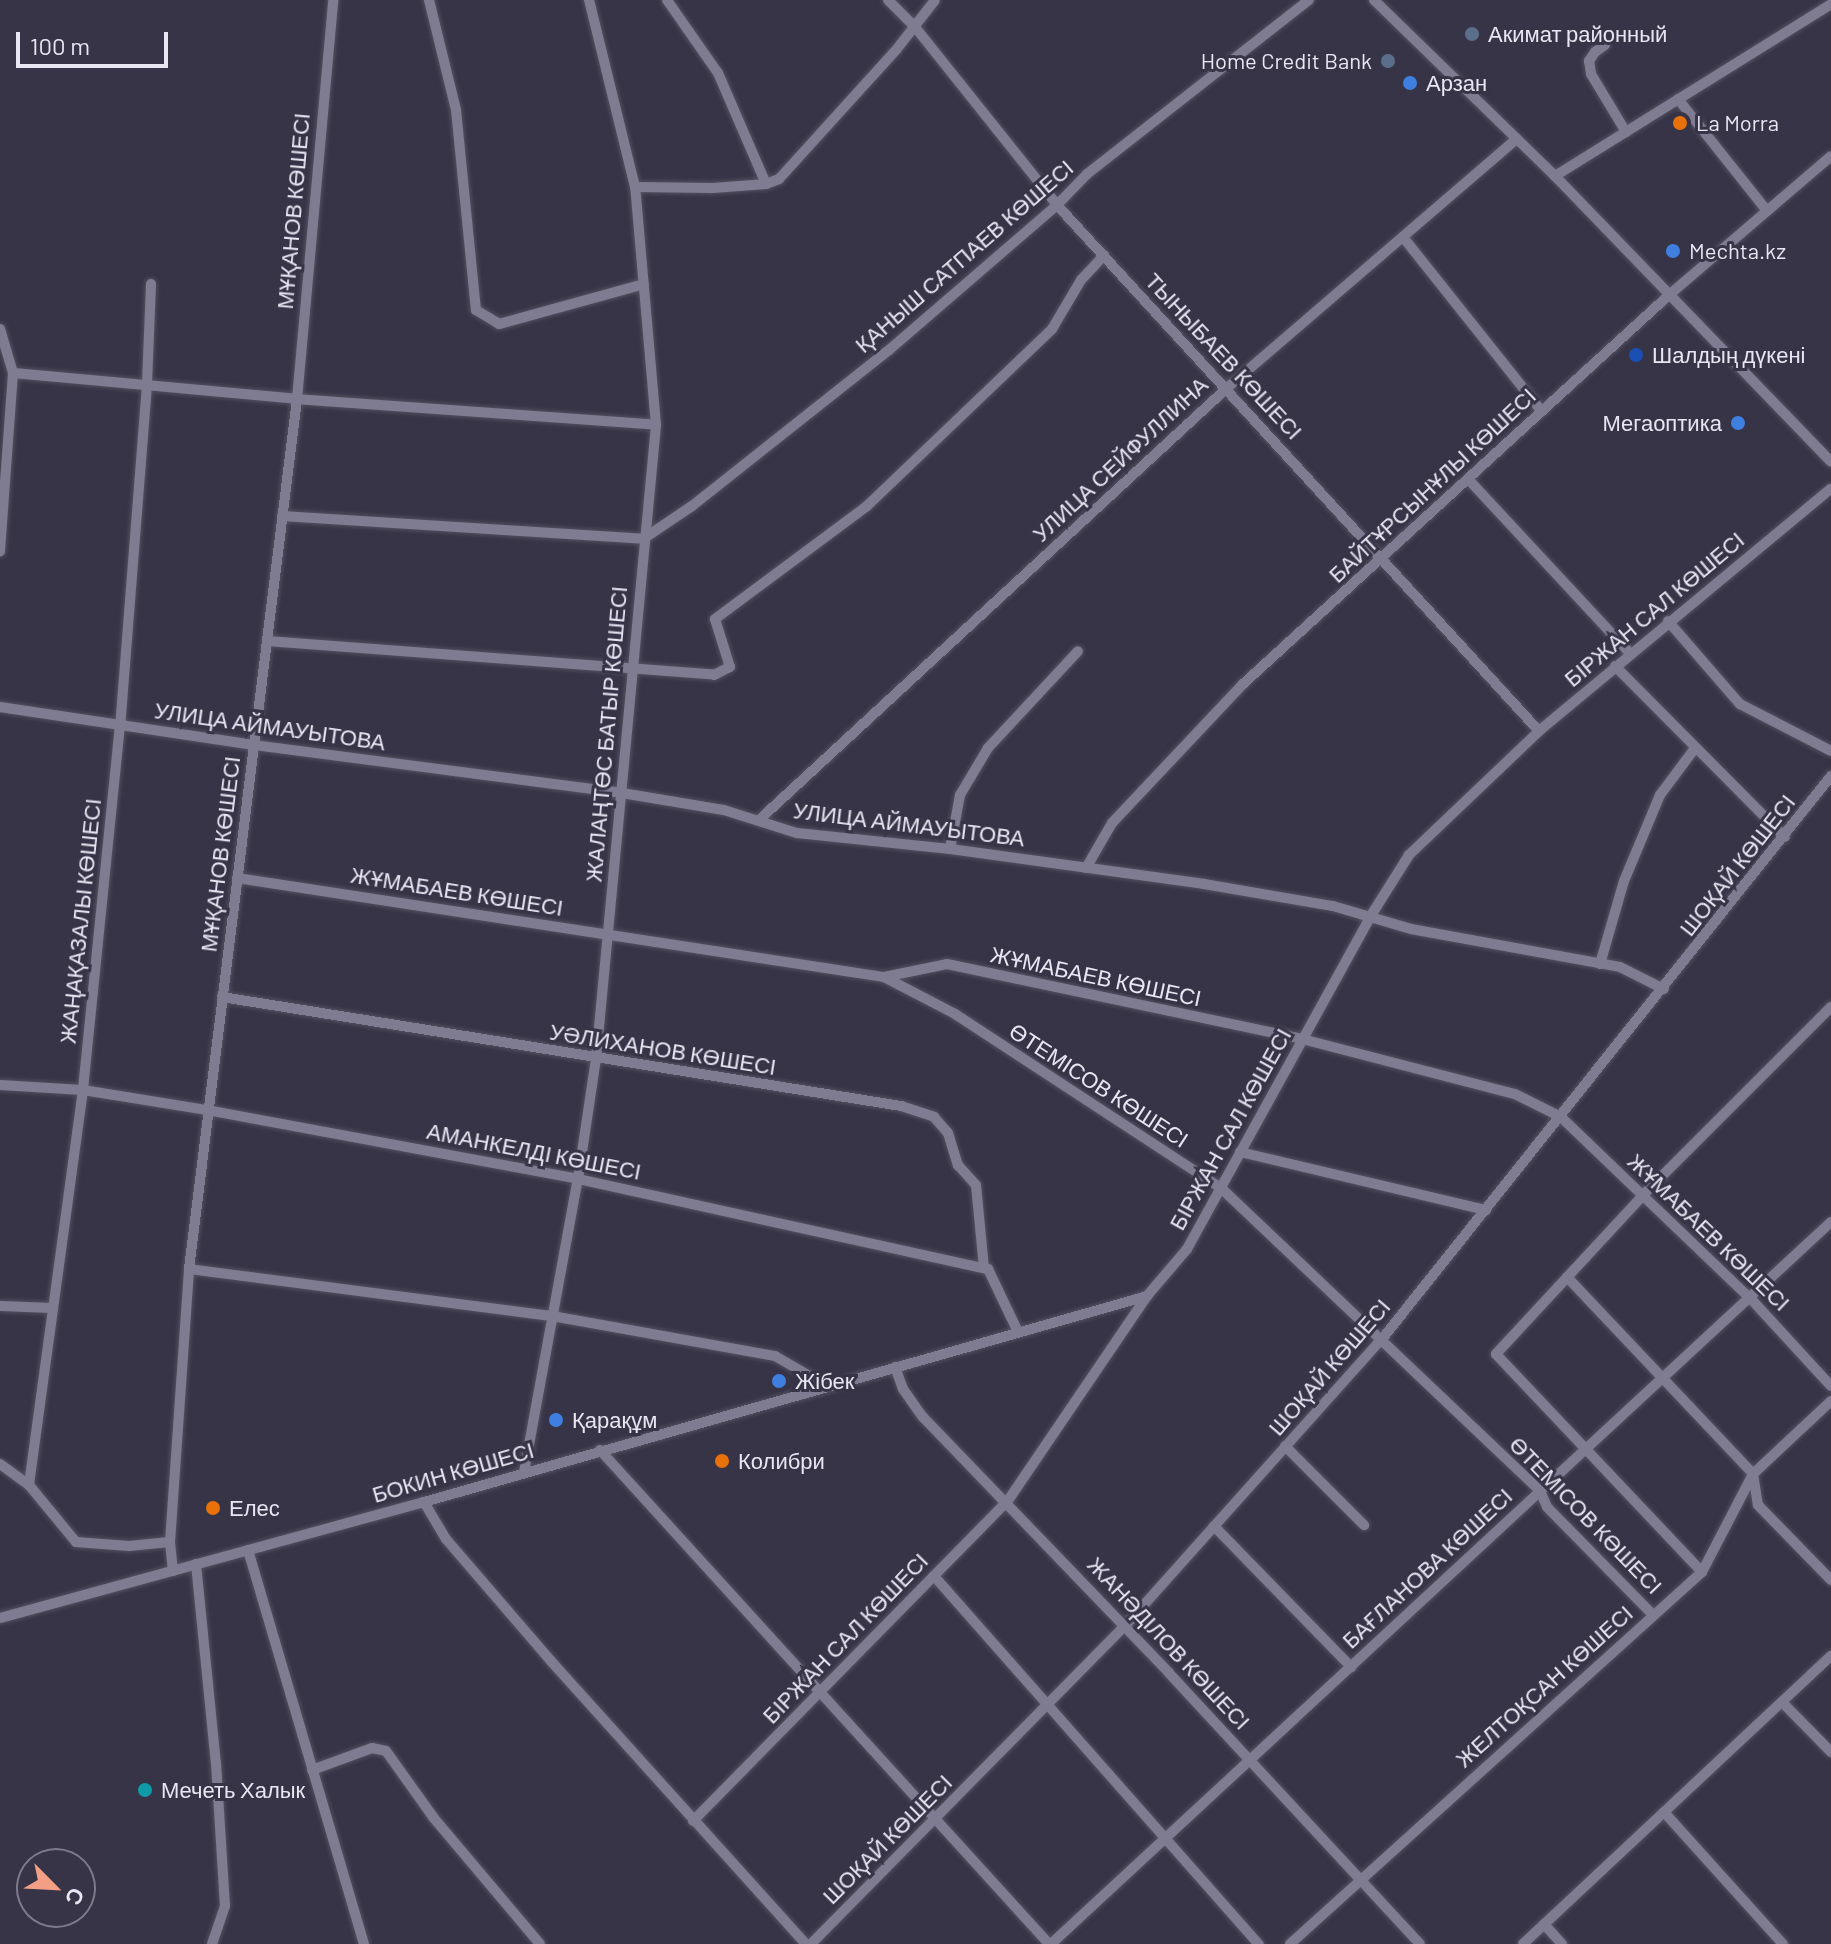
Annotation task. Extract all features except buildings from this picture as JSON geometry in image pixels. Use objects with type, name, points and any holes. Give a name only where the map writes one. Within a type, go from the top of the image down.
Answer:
[{"type":"street","name":"МҰҚАНОВ КӨШЕСІ","points":[[173,1571],[170,1542],[189,1269],[297,399],[333,0]]},
{"type":"street","points":[[429,0],[456,110],[476,310],[499,324],[644,284]]},
{"type":"street","name":"ЖАЛАҢТӨС БАТЫР КӨШЕСІ","points":[[524,1472],[578,1179],[596,1059],[656,425],[635,187],[589,0]]},
{"type":"street","points":[[667,0],[718,73],[766,184]]},
{"type":"street","name":"ТЫНЫБАЕВ КӨШЕСІ","points":[[888,0],[915,27],[1057,205],[1539,731]]},
{"type":"street","points":[[635,187],[766,184],[779,179],[915,27],[935,0]]},
{"type":"street","name":"ҚАНЫШ САТПАЕВ КӨШЕСІ","points":[[643,539],[692,506],[889,350],[1057,205],[1087,174],[1309,0]]},
{"type":"street","points":[[1374,0],[1555,176],[1831,462]]},
{"type":"street","points":[[1555,176],[1831,4]]},
{"type":"street","points":[[1605,45],[1589,61],[1591,74],[1626,132]]},
{"type":"street","points":[[1678,99],[1767,211]]},
{"type":"street","name":"УЛИЦА СЕЙФУЛЛИНА","points":[[759,820],[1227,388],[1517,139]]},
{"type":"street","name":"БАЙТҰРСЫНҰЛЫ КӨШЕСІ","points":[[1086,868],[1112,823],[1243,684],[1669,295],[1831,156]]},
{"type":"street","points":[[1403,237],[1542,412]]},
{"type":"street","points":[[267,641],[714,675],[730,667],[715,619],[867,506],[1052,329],[1081,280],[1104,255]]},
{"type":"street","name":"ЖАҢАҚАЗАЛЫ КӨШЕСІ","points":[[29,1485],[83,1090],[120,725],[147,385],[151,284]]},
{"type":"street","points":[[0,329],[13,373],[0,552]]},
{"type":"street","points":[[13,373],[297,399],[656,425]]},
{"type":"street","points":[[1469,480],[1630,653]]},
{"type":"street","name":"БІРЖАН САЛ КӨШЕСІ","points":[[693,1821],[1007,1502],[1147,1296],[1187,1249],[1370,917],[1409,855],[1539,731],[1831,489]]},
{"type":"street","points":[[282,516],[643,539]]},
{"type":"street","points":[[1668,621],[1740,704],[1831,751]]},
{"type":"street","points":[[950,849],[960,795],[988,748],[1078,651]]},
{"type":"street","points":[[1615,666],[1785,837]]},
{"type":"street","name":"УЛИЦА АЙМАУЫТОВА","points":[[0,707],[254,745],[622,793],[759,820],[797,833],[950,849],[1233,889],[1370,917],[1411,929],[1600,964],[1643,976],[1664,989]]},
{"type":"street","points":[[1600,964],[1624,881],[1660,795],[1695,748]]},
{"type":"street","name":"ШОҚАЙ КӨШЕСІ","points":[[809,1944],[1125,1626],[1382,1339],[1831,776]]},
{"type":"street","name":"ЖҰМАБАЕВ КӨШЕСІ","points":[[237,878],[884,977],[947,964],[1302,1039],[1515,1094],[1561,1117],[1751,1299],[1831,1386]]},
{"type":"street","name":"ӨТЕМІСОВ КӨШЕСІ","points":[[884,977],[955,1014],[1221,1188],[1540,1491],[1547,1507],[1653,1615]]},
{"type":"street","name":"УӘЛИХАНОВ КӨШЕСІ","points":[[222,997],[901,1106],[934,1117],[948,1133],[958,1165],[976,1185],[984,1268]]},
{"type":"street","points":[[1702,1572],[1496,1354],[1643,1195],[1831,1007]]},
{"type":"street","name":"АМАНКЕЛДІ КӨШЕСІ","points":[[0,1085],[83,1090],[207,1110],[578,1179],[984,1268]]},
{"type":"street","points":[[1240,1152],[1486,1210]]},
{"type":"street","name":"БАҒЛАНОВА КӨШЕСІ","points":[[1050,1944],[1831,1222]]},
{"type":"street","points":[[984,1268],[988,1269],[1018,1332]]},
{"type":"street","points":[[189,1269],[552,1316],[775,1356],[827,1386]]},
{"type":"street","points":[[1567,1277],[1753,1474],[1758,1505],[1831,1580]]},
{"type":"street","name":"БОКИН КӨШЕСІ","points":[[0,1618],[424,1502],[1147,1296]]},
{"type":"street","points":[[0,1306],[53,1308]]},
{"type":"street","name":"ЖАНӘДІЛОВ КӨШЕСІ","points":[[895,1367],[903,1389],[922,1416],[1125,1626],[1420,1944]]},
{"type":"street","name":"ЖЕЛТОҚСАН КӨШЕСІ","points":[[1290,1944],[1702,1572],[1753,1474],[1831,1401]]},
{"type":"street","points":[[1285,1446],[1364,1525]]},
{"type":"street","points":[[600,1450],[1050,1944]]},
{"type":"street","points":[[0,1464],[29,1485],[76,1542],[129,1546],[170,1542]]},
{"type":"street","points":[[424,1502],[446,1539],[693,1821],[809,1944]]},
{"type":"street","points":[[1214,1526],[1351,1667]]},
{"type":"street","points":[[248,1550],[364,1944]]},
{"type":"street","points":[[196,1564],[216,1763],[225,1906],[212,1944]]},
{"type":"street","points":[[934,1576],[1259,1944]]},
{"type":"street","points":[[1523,1944],[1831,1656]]},
{"type":"street","points":[[1782,1702],[1831,1752]]},
{"type":"street","points":[[312,1770],[372,1748],[386,1751],[433,1817],[540,1944]]},
{"type":"street","points":[[1664,1812],[1783,1944]]},
{"type":"street","points":[[1544,1924],[1562,1944]]},
{"type":"place","name":"Акимат районный","points":[[1472,34]]},
{"type":"place","name":"Home Credit Bank","points":[[1388,61]]},
{"type":"place","name":"Арзан","points":[[1410,83]]},
{"type":"place","name":"La Morra","points":[[1680,123]]},
{"type":"place","name":"Mechta.kz","points":[[1673,251]]},
{"type":"place","name":"Шалдың дүкені","points":[[1636,355]]},
{"type":"place","name":"Мегаоптика","points":[[1738,423]]},
{"type":"place","name":"Жібек","points":[[779,1381]]},
{"type":"place","name":"Қарақұм","points":[[556,1420]]},
{"type":"place","name":"Колибри","points":[[722,1461]]},
{"type":"place","name":"Елес","points":[[213,1508]]},
{"type":"place","name":"Мечеть Халык","points":[[145,1790]]}]
